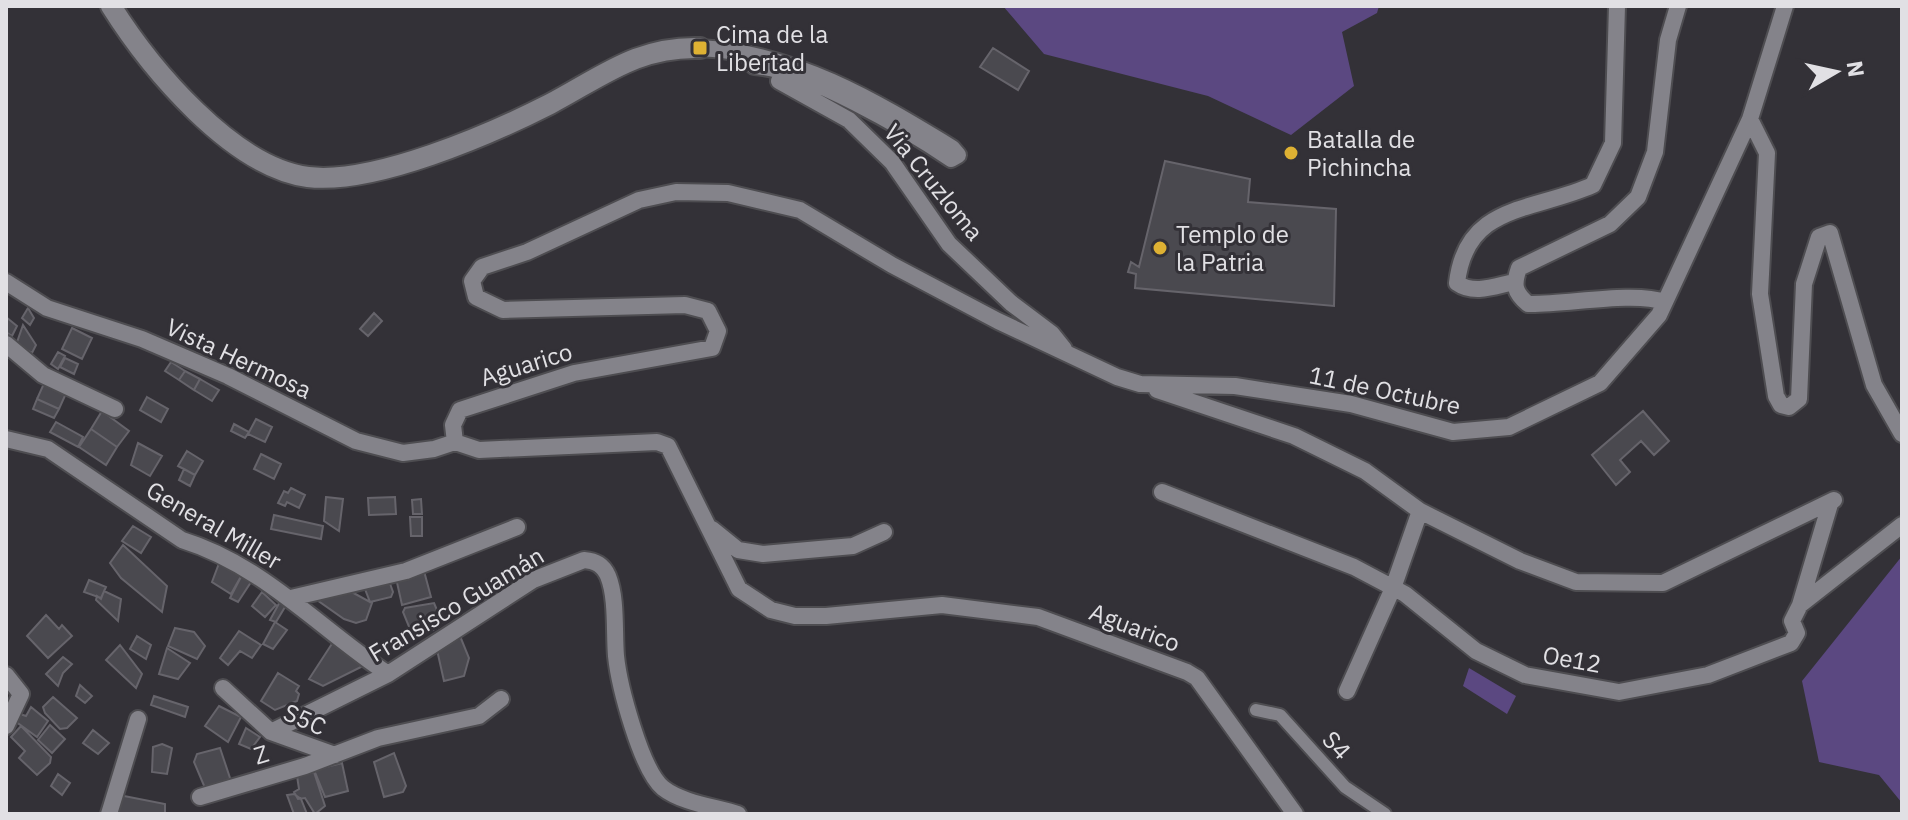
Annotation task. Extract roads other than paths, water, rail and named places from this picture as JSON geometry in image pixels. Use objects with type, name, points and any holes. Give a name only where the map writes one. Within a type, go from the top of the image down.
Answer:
[{"type":"street","points":[[111,6],[177,89],[235,145],[258,161],[309,177],[343,175],[413,160],[531,113],[646,54],[668,47],[729,50],[790,63],[881,104],[952,148],[958,155],[951,159],[895,124],[781,71],[754,66]]},
{"type":"street","points":[[1514,282],[1479,290],[1465,289],[1457,283],[1459,265],[1478,229],[1494,218],[1593,185],[1613,143],[1617,6]]},
{"type":"street","points":[[1665,302],[1650,297],[1565,305],[1528,304],[1516,293],[1514,282],[1519,268],[1610,224],[1638,197],[1655,152],[1668,40],[1678,6]]},
{"type":"street","name":"11 de Octubre","points":[[1067,354],[1140,384],[1235,386],[1351,404],[1453,432],[1509,427],[1600,383],[1643,336],[1665,302],[1750,119],[1785,6]]},
{"type":"street","name":"Via Cruzloma","points":[[700,48],[754,66],[849,120],[892,162],[949,244],[1011,303],[1052,334],[1067,354]]},
{"type":"street","points":[[1750,119],[1767,153],[1760,294],[1776,396],[1781,405],[1789,407],[1799,399],[1804,284],[1819,237],[1830,233],[1874,385],[1902,434]]},
{"type":"street","name":"Aguarico","points":[[1067,354],[892,265],[800,210],[728,193],[676,192],[639,200],[527,252],[482,267],[472,281],[476,297],[503,310],[685,305],[708,311],[718,331],[712,348],[574,373],[460,410],[453,425],[455,442],[479,450],[657,442],[668,446],[739,589],[771,610],[795,616],[826,616],[942,605],[1038,617],[1192,674],[1295,814]]},
{"type":"street","name":"Vista Hermosa","points":[[6,282],[47,308],[142,339],[228,376],[356,441],[403,453],[434,449],[455,442]]},
{"type":"street","points":[[6,344],[43,375],[115,409]]},
{"type":"street","points":[[1140,384],[1294,436],[1365,471],[1420,511],[1534,566],[1576,582],[1663,583],[1832,502],[1800,605]]},
{"type":"street","name":"General Miller","points":[[6,439],[48,449],[182,540],[225,557],[291,598],[388,674]]},
{"type":"street","name":"Oe12","points":[[1162,492],[1354,567],[1393,588],[1476,651],[1525,675],[1619,692],[1708,675],[1791,643],[1797,633],[1792,621],[1800,605]]},
{"type":"street","points":[[1347,691],[1393,588],[1420,511]]},
{"type":"street","points":[[1800,605],[1902,525]]},
{"type":"street","points":[[708,526],[738,550],[763,554],[853,546],[884,532]]},
{"type":"street","points":[[291,598],[406,571],[517,527]]},
{"type":"street","name":"Fransisco Guamán","points":[[271,732],[388,674],[533,580],[584,560],[592,561],[606,572],[610,581],[616,661],[635,732],[654,779],[674,794],[738,814]]},
{"type":"street","points":[[6,675],[21,694],[6,726]]},
{"type":"street","name":"S5C","points":[[223,688],[271,732],[335,755]]},
{"type":"street","name":"Z","points":[[200,797],[335,755],[378,738],[479,716],[501,699]]},
{"type":"street","name":"S4","points":[[1256,710],[1280,715],[1345,787],[1385,814]]},
{"type":"street","points":[[109,814],[138,719]]},
{"type":"place","name":"Cima de la Libertad","points":[[700,48]]},
{"type":"place","name":"Batalla de Pichincha","points":[[1291,153]]},
{"type":"place","name":"Templo de la Patria","points":[[1160,248]]}]
